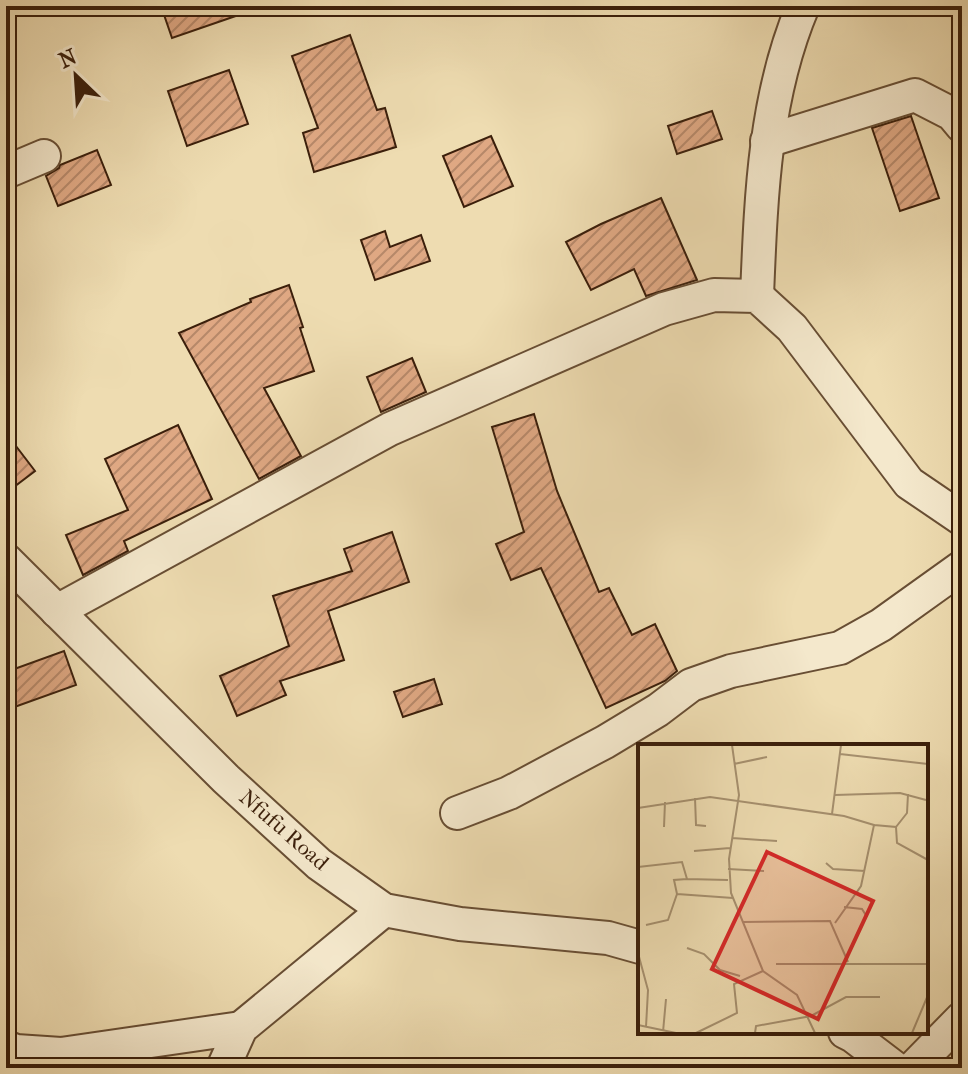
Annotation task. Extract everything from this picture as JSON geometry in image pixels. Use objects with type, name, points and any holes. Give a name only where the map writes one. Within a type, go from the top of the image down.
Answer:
[{"type":"street","points":[[757,296],[767,141],[787,46],[803,6]]},
{"type":"street","points":[[767,141],[915,95],[952,114],[962,126]]},
{"type":"street","points":[[6,172],[44,156]]},
{"type":"street","points":[[57,611],[390,429],[664,309],[714,295],[757,296],[792,328],[909,483],[962,519]]},
{"type":"street","name":"Nfufu Road","points":[[6,560],[226,779],[295,843],[384,910],[460,924],[608,938],[638,946]]},
{"type":"street","points":[[457,813],[509,793],[577,757],[658,710],[691,685],[731,671],[840,648],[881,625],[962,567]]},
{"type":"street","points":[[223,1068],[241,1028],[384,910]]},
{"type":"street","points":[[913,1068],[962,1018]]},
{"type":"street","points":[[6,1047],[16,1051],[61,1054],[241,1028]]},
{"type":"street","points":[[848,1034],[895,1068]]},
{"type":"building","points":[[161,6],[252,6],[253,10],[172,38]]},
{"type":"building","points":[[350,35],[377,110],[385,108],[396,147],[314,172],[303,133],[318,128],[292,56]]},
{"type":"building","points":[[229,70],[248,124],[187,146],[168,91]]},
{"type":"building","points":[[712,111],[722,139],[677,154],[668,126]]},
{"type":"building","points":[[911,116],[939,198],[900,211],[872,128]]},
{"type":"building","points":[[491,136],[513,186],[464,207],[443,156]]},
{"type":"building","points":[[97,150],[111,185],[58,206],[46,176],[60,165]]},
{"type":"building","points":[[661,198],[697,280],[646,296],[634,269],[591,290],[566,242]]},
{"type":"building","points":[[385,231],[390,247],[421,235],[430,261],[375,280],[361,240]]},
{"type":"building","points":[[289,285],[314,371],[264,388],[301,456],[259,479],[179,333],[251,302],[250,299]]},
{"type":"building","points":[[412,358],[426,392],[381,412],[367,377]]},
{"type":"building","points":[[534,414],[557,491],[599,592],[609,588],[632,635],[655,624],[677,671],[665,681],[606,708],[541,568],[511,580],[496,544],[524,532],[492,427]]},
{"type":"building","points":[[178,425],[212,499],[124,541],[128,551],[83,575],[66,535],[128,510],[105,459]]},
{"type":"building","points":[[6,433],[35,471],[6,493]]},
{"type":"building","points":[[392,532],[409,582],[328,611],[344,660],[280,681],[286,695],[237,716],[220,676],[289,646],[273,596],[352,571],[344,549]]},
{"type":"building","points":[[64,651],[76,685],[6,710],[6,672]]},
{"type":"building","points":[[434,679],[442,704],[403,717],[394,692]]}]
